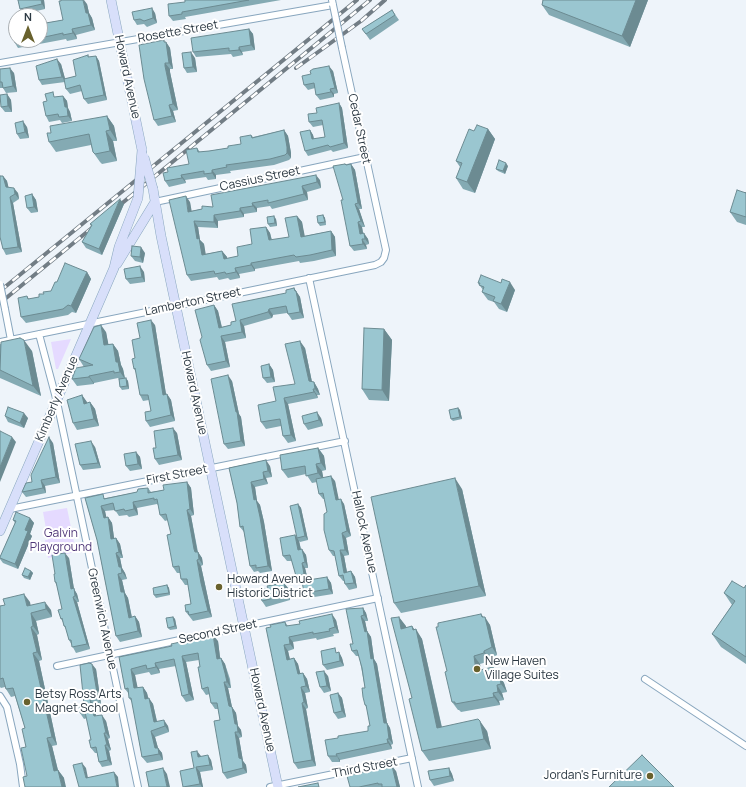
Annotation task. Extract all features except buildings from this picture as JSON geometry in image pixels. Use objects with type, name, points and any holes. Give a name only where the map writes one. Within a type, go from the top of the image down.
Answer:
[{"type":"main road","name":"Howard Avenue","points":[[111,0],[142,150],[153,189],[175,306],[244,627],[275,786]]},
{"type":"main road","points":[[114,268],[118,247],[138,198],[142,150]]},
{"type":"main road","points":[[114,268],[155,202]]},
{"type":"main road","name":"Kimberly Avenue","points":[[0,531],[114,268]]},
{"type":"street","name":"Rosette Street","points":[[0,63],[332,4]]},
{"type":"street","name":"Cedar Street","points":[[332,4],[364,157],[386,250],[384,258]]},
{"type":"street","name":"Cassius Street","points":[[155,202],[364,157]]},
{"type":"street","name":"Lamberton Street","points":[[0,342],[375,265],[384,258]]},
{"type":"street","name":"Hallock Avenue","points":[[309,278],[418,787]]},
{"type":"street","points":[[0,284],[11,340]]},
{"type":"street","name":"Greenwich Avenue","points":[[39,334],[57,402],[109,655],[138,787]]},
{"type":"street","name":"First Street","points":[[10,508],[345,441]]},
{"type":"street","name":"Second Street","points":[[57,666],[378,598]]},
{"type":"street","points":[[645,679],[746,746]]},
{"type":"street","points":[[0,696],[7,707],[20,764],[23,787]]},
{"type":"street","name":"Third Street","points":[[275,786],[412,758]]},
{"type":"green space","points":[[71,339],[58,369],[56,369],[51,342]]},
{"type":"green space","name":"Galvin Playground","points":[[67,508],[76,552],[48,558],[45,540],[48,540],[43,512]]},
{"type":"railway","points":[[0,291],[357,0]]},
{"type":"railway","points":[[115,209],[370,0]]},
{"type":"railway","points":[[296,68],[361,21],[385,0]]},
{"type":"railway","points":[[0,303],[98,223]]},
{"type":"place","name":"Howard Avenue Historic District","points":[[219,587]]},
{"type":"place","name":"New Haven Village Suites","points":[[477,669]]},
{"type":"place","name":"Betsy Ross Arts Magnet School","points":[[27,702]]},
{"type":"place","name":"Jordan's Furniture","points":[[650,776]]}]
